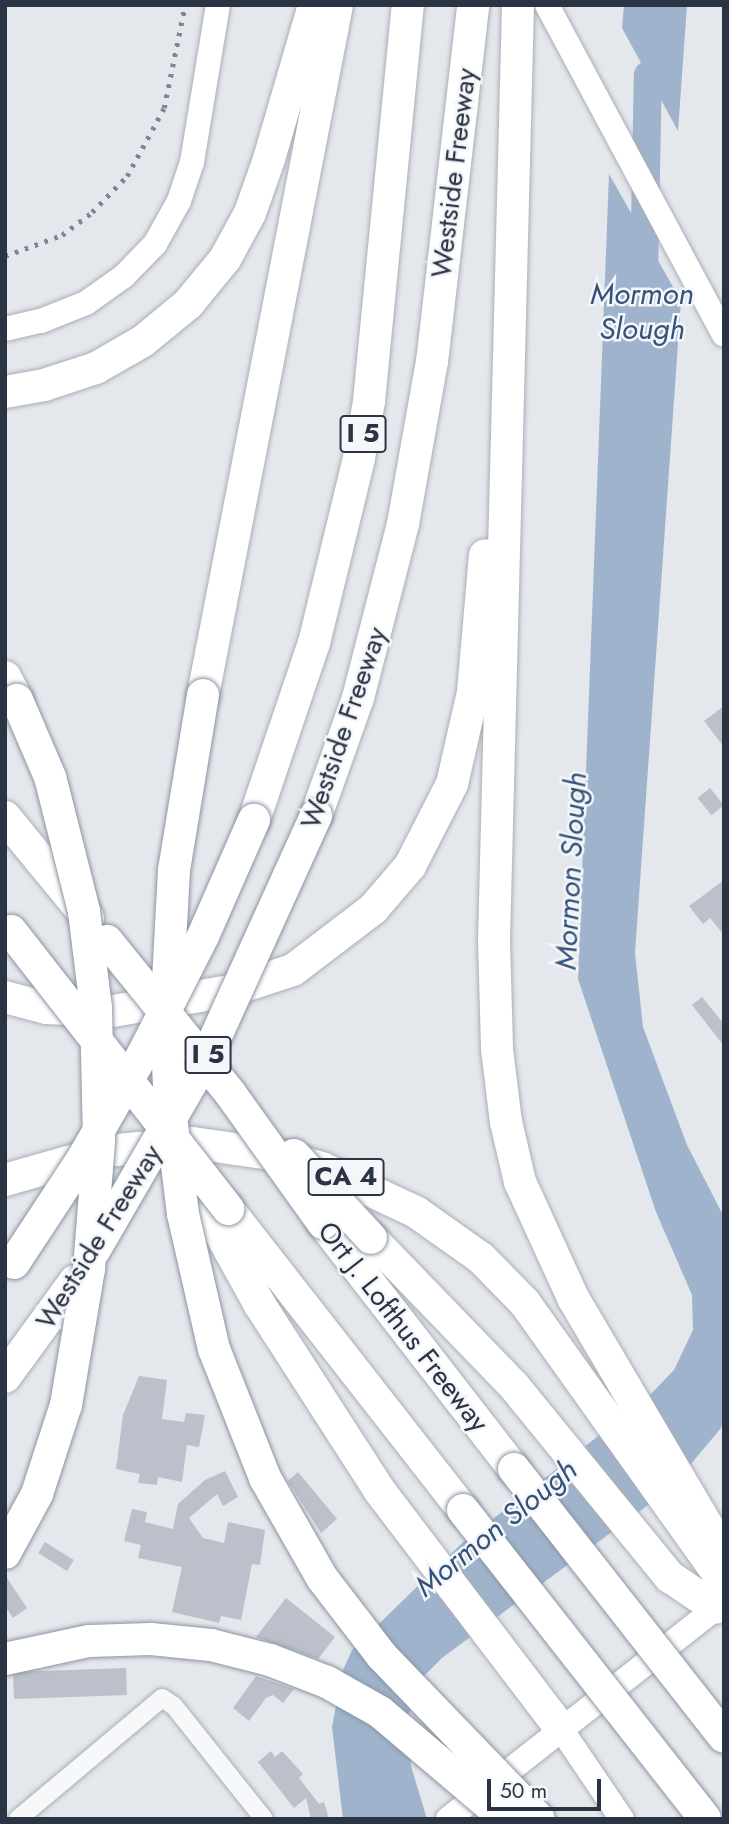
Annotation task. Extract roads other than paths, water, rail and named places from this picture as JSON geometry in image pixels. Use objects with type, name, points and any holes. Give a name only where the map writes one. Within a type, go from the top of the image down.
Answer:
[{"type":"highway","points":[[5,392],[44,385],[96,368],[143,341],[188,304],[225,259],[250,213],[269,159],[314,5]]},
{"type":"highway","points":[[337,5],[203,695],[174,870],[166,1020],[170,1108],[181,1204],[214,1349],[265,1478],[322,1578],[405,1681],[539,1819]]},
{"type":"highway","name":"Westside Freeway","points":[[5,1377],[75,1281],[207,1056],[316,816],[358,698],[403,524],[432,362],[473,5]]},
{"type":"highway","points":[[518,5],[494,940],[497,1049],[506,1122],[520,1182],[573,1298],[613,1399],[724,1555]]},
{"type":"highway","name":"Westside Freeway","points":[[10,1269],[83,1158],[145,1050],[203,936],[254,820],[314,643],[359,458],[369,401],[407,20]]},
{"type":"highway","points":[[5,998],[46,1007],[113,1011],[229,991],[273,979],[349,931],[410,866],[452,783],[473,692],[500,291],[511,269]]},
{"type":"highway","points":[[5,1553],[41,1486],[66,1405],[89,1269],[99,1120],[96,1008],[84,911],[57,800],[11,689]]},
{"type":"highway","name":"Ort J. Lofthus Freeway","points":[[5,817],[230,1093],[323,1223],[724,1737]]},
{"type":"highway","points":[[8,928],[140,1095],[217,1209],[463,1510],[705,1819]]},
{"type":"highway","points":[[230,1093],[514,1386],[625,1526],[670,1577],[722,1601]]},
{"type":"highway","name":"CA 4","points":[[5,1180],[106,1152],[156,1144],[229,1146],[322,1168],[416,1212],[481,1258],[613,1399],[722,1601]]},
{"type":"highway","points":[[217,1209],[315,1392],[432,1562],[561,1729]]},
{"type":"highway","points":[[5,1659],[79,1643],[150,1639],[211,1645],[270,1660],[327,1682],[380,1713],[506,1819]]},
{"type":"street","points":[[5,328],[64,313],[107,290],[155,244],[167,225],[192,162],[218,5]]},
{"type":"street","points":[[547,5],[724,335]]},
{"type":"street","points":[[449,1818],[722,1601]]},
{"type":"street","points":[[18,1819],[162,1698],[174,1706],[264,1819]]},
{"type":"street","points":[[561,1729],[622,1819]]},
{"type":"water","points":[[624,5],[687,5],[678,131],[622,28]]},
{"type":"water","name":"Mormon Slough","points":[[609,174],[681,301],[635,953],[643,1027],[687,1145],[724,1217],[724,1415],[721,1428],[671,1488],[442,1658],[421,1679],[408,1717],[411,1766],[427,1819],[343,1819],[332,1727],[343,1670],[352,1650],[461,1544],[649,1396],[674,1370],[693,1330],[692,1295],[656,1212],[578,979]]},
{"type":"waterway","name":"Mormon Slough","points":[[644,275],[648,75]]},
{"type":"railway","points":[[5,256],[62,235],[92,212],[127,176],[164,108],[185,5]]}]
